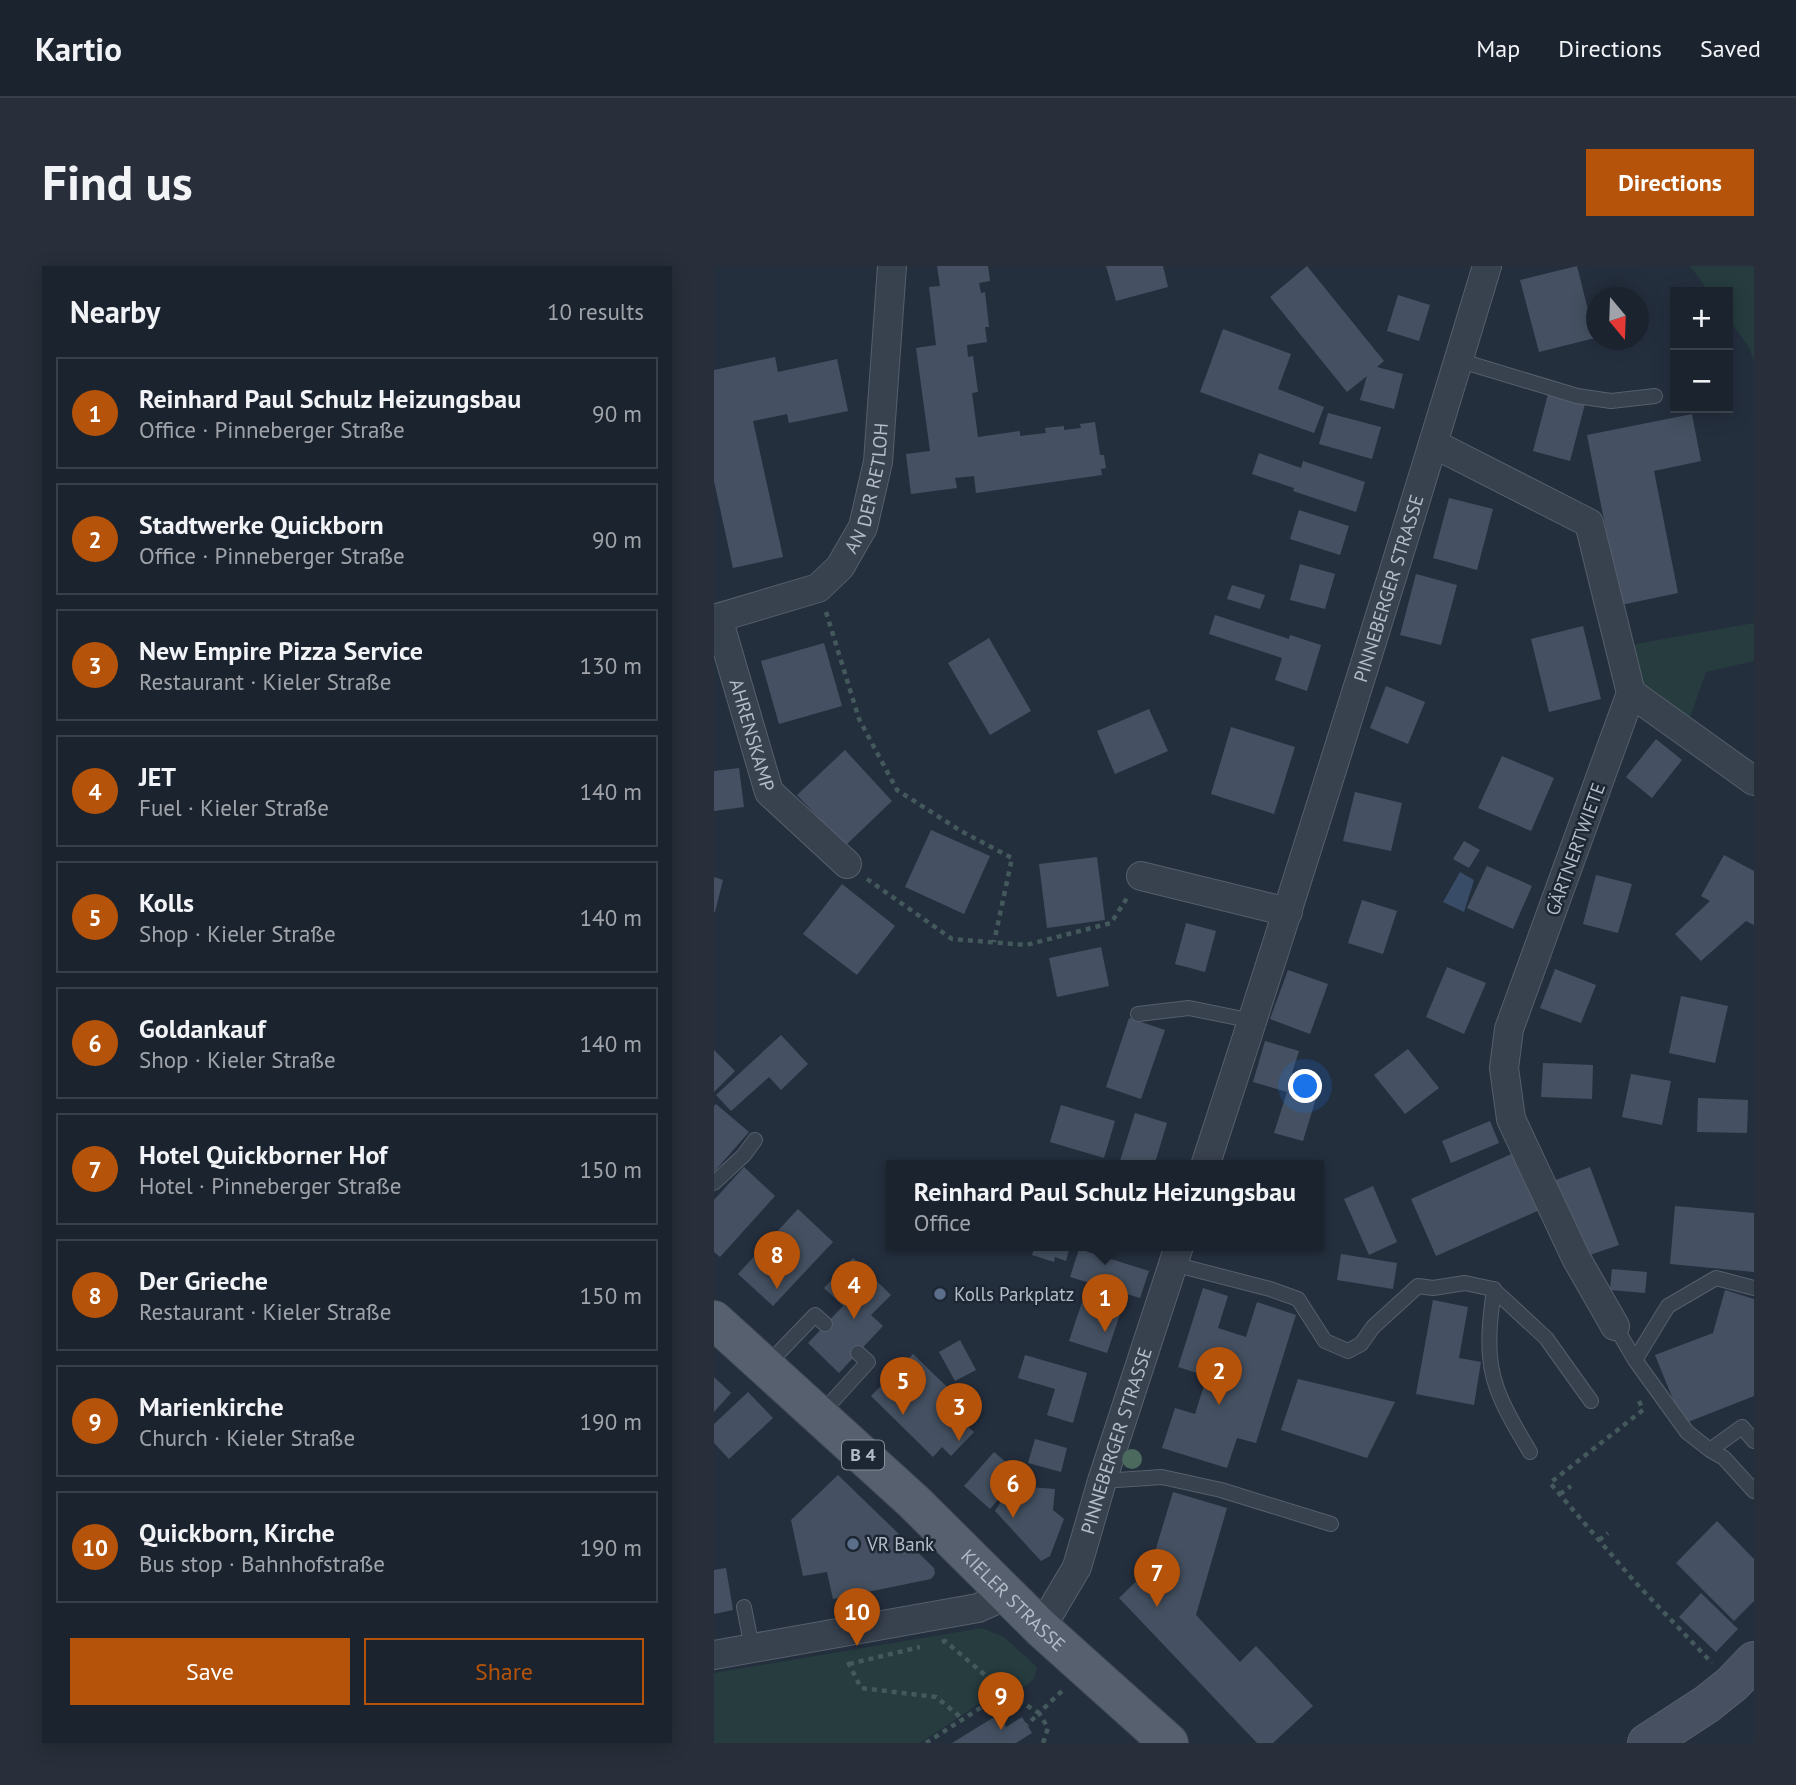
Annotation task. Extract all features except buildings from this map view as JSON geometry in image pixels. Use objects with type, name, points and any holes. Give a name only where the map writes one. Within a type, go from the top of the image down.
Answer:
[{"type":"main road","name":"KIELER STRASSE","points":[[714,1320],[914,1502],[1041,1628],[1165,1740]]},
{"type":"main road","points":[[1647,1743],[1707,1703],[1743,1672]]},
{"type":"street","name":"AN DER RETLOH","points":[[818,588],[839,567],[863,527],[878,462],[892,266]]},
{"type":"street","name":"PINNEBERGER STRASSE","points":[[1207,1160],[1288,912],[1487,266]]},
{"type":"street","points":[[1434,444],[1589,523],[1631,693],[1754,781]]},
{"type":"street","points":[[716,618],[818,588]]},
{"type":"street","name":"AHRENSKAMP","points":[[716,618],[769,792],[847,864]]},
{"type":"street","name":"GÄRTNERTWIETE","points":[[1615,1326],[1576,1258],[1511,1118],[1504,1068],[1509,1030],[1631,693]]},
{"type":"street","points":[[1141,876],[1288,912]]},
{"type":"street","name":"PINNEBERGER STRASSE","points":[[1041,1628],[1077,1567],[1102,1481],[1176,1255]]},
{"type":"street","points":[[714,1655],[978,1608],[1007,1595]]},
{"type":"lane","points":[[1458,360],[1577,396],[1611,401],[1655,396]]},
{"type":"lane","points":[[1138,1014],[1189,1009],[1253,1021]]},
{"type":"lane","points":[[714,1183],[744,1156],[755,1140]]},
{"type":"lane","points":[[1176,1255],[1298,1299],[1325,1341],[1348,1351],[1361,1344],[1373,1327],[1418,1286],[1465,1283],[1494,1289],[1546,1338],[1591,1401]]},
{"type":"lane","points":[[1635,1360],[1668,1306],[1716,1278],[1754,1288]]},
{"type":"lane","points":[[1494,1289],[1489,1333],[1490,1359],[1502,1402],[1530,1452]]},
{"type":"lane","points":[[765,1367],[815,1315],[825,1324]]},
{"type":"lane","points":[[1615,1326],[1635,1360],[1687,1432],[1724,1458],[1754,1491]]},
{"type":"lane","points":[[819,1416],[868,1362],[858,1353]]},
{"type":"lane","points":[[1710,1450],[1742,1427],[1754,1441]]},
{"type":"lane","points":[[1102,1481],[1162,1477],[1222,1490],[1331,1524]]},
{"type":"lane","points":[[744,1607],[752,1648]]},
{"type":"path","points":[[818,588],[859,719],[897,790],[961,831],[1012,858],[994,942]]},
{"type":"path","points":[[847,864],[952,939],[1026,945],[1111,922],[1141,876]]},
{"type":"path","points":[[1638,1399],[1643,1409],[1550,1483],[1634,1581],[1743,1672]]},
{"type":"path","points":[[1560,1494],[1571,1486]]},
{"type":"path","points":[[1599,1540],[1608,1533]]},
{"type":"path","points":[[836,1633],[861,1688],[936,1697],[963,1719]]},
{"type":"path","points":[[933,1644],[946,1642],[1005,1692],[1039,1713],[1048,1728],[1043,1743]]},
{"type":"path","points":[[849,1664],[921,1647]]},
{"type":"path","points":[[1027,1725],[1085,1669]]},
{"type":"path","points":[[926,1743],[1005,1692]]},
{"type":"green space","points":[[1690,266],[1754,266],[1754,360],[1733,325],[1733,287],[1705,287]]},
{"type":"green space","points":[[1754,623],[1754,661],[1706,672],[1688,723],[1642,687],[1630,645]]},
{"type":"green space","points":[[982,1628],[1004,1637],[1037,1667],[1034,1679],[1008,1699],[980,1703],[920,1743],[714,1743],[714,1673]]},
{"type":"water","points":[[1460,872],[1474,880],[1464,912],[1443,902]]},
{"type":"place","name":"Der Grieche","points":[[777,1289]]},
{"type":"place","name":"Kolls Parkplatz","points":[[940,1294]]},
{"type":"place","name":"JET","points":[[854,1319]]},
{"type":"place","name":"Reinhard Paul Schulz Heizungsbau","points":[[1105,1332]]},
{"type":"place","name":"Stadtwerke Quickborn","points":[[1219,1405]]},
{"type":"place","name":"Kolls","points":[[903,1415]]},
{"type":"place","name":"New Empire Pizza Service","points":[[959,1441]]},
{"type":"place","name":"Goldankauf","points":[[1013,1518]]},
{"type":"place","name":"VR Bank","points":[[853,1544]]},
{"type":"place","name":"Hotel Quickborner Hof","points":[[1157,1607]]},
{"type":"place","name":"Quickborn, Kirche","points":[[857,1646]]},
{"type":"place","name":"Marienkirche","points":[[1001,1730]]}]
